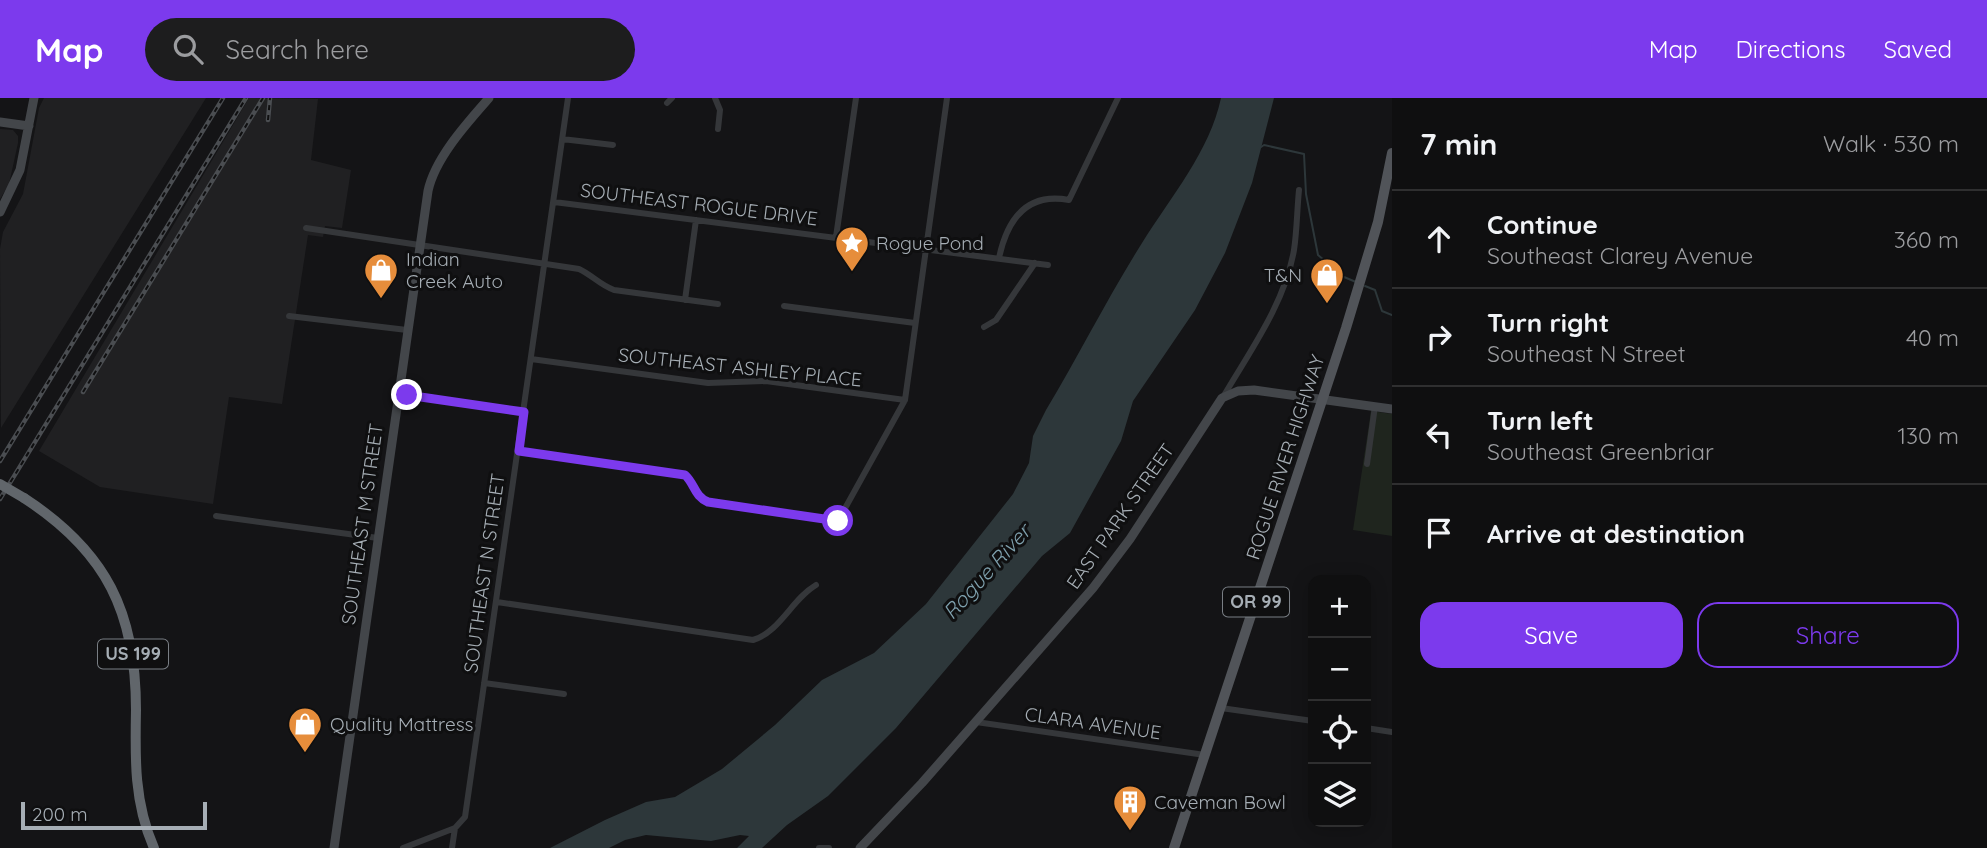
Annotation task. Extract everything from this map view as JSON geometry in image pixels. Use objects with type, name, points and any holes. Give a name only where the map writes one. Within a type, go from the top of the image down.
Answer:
[{"type":"highway","name":"US 199","points":[[0,484],[65,528],[103,573],[122,610],[134,665],[138,796],[144,824],[154,848]]},
{"type":"main road","name":"ROGUE RIVER HIGHWAY","points":[[1174,848],[1323,400],[1372,243],[1390,172],[1392,153]]},
{"type":"street","points":[[0,212],[20,170],[34,98]]},
{"type":"street","name":"SOUTHEAST M STREET","points":[[334,848],[429,182],[456,137],[489,98]]},
{"type":"street","name":"SOUTHEAST N STREET","points":[[452,848],[455,828],[465,817],[568,98]]},
{"type":"street","points":[[715,98],[720,110],[718,129]]},
{"type":"street","points":[[836,237],[856,98]]},
{"type":"street","points":[[519,451],[685,475],[696,494],[708,502],[838,521],[905,400],[947,98]]},
{"type":"street","points":[[999,258],[1007,228],[1028,206],[1049,200],[1069,200],[1118,98]]},
{"type":"street","points":[[0,122],[29,126]]},
{"type":"street","points":[[562,139],[613,145]]},
{"type":"street","name":"EAST PARK STREET","points":[[860,848],[976,722],[1111,564],[1222,398],[1284,286],[1294,250],[1299,190]]},
{"type":"street","name":"SOUTHEAST ROGUE DRIVE","points":[[554,202],[1048,265]]},
{"type":"street","points":[[685,300],[696,220]]},
{"type":"street","points":[[306,228],[579,269],[601,285],[614,289],[718,304]]},
{"type":"street","points":[[984,327],[996,320],[1035,264]]},
{"type":"street","points":[[784,306],[915,323]]},
{"type":"street","points":[[289,316],[407,330]]},
{"type":"street","name":"SOUTHEAST ASHLEY PLACE","points":[[531,359],[708,383],[766,381],[905,400]]},
{"type":"street","points":[[1222,398],[1245,390],[1392,408]]},
{"type":"street","points":[[399,394],[524,412]]},
{"type":"street","points":[[1367,464],[1376,406]]},
{"type":"street","points":[[216,516],[378,538]]},
{"type":"street","points":[[497,602],[753,639],[767,634],[801,595],[816,584]]},
{"type":"street","points":[[484,683],[564,694]]},
{"type":"street","points":[[1220,708],[1308,720]]},
{"type":"street","name":"CLARA AVENUE","points":[[976,722],[1205,755]]},
{"type":"street","points":[[1371,729],[1392,732]]},
{"type":"street","points":[[403,848],[455,828]]},
{"type":"street","points":[[819,848],[829,848]]},
{"type":"shaded area","points":[[44,98],[206,98],[1,428],[0,249],[3,232],[23,194],[39,108]]},
{"type":"shaded area","points":[[249,98],[318,99],[311,160],[351,170],[342,228],[325,226],[323,237],[308,235],[282,404],[229,397],[213,504],[100,487],[39,451]]},
{"type":"shaded area","points":[[0,129],[13,130],[18,136],[18,143],[9,184],[0,199]]},
{"type":"shaded area","points":[[1371,411],[1392,414],[1392,536],[1353,530]]},
{"type":"water","name":"Rogue River","points":[[1221,98],[1274,98],[1252,183],[1225,253],[1195,310],[1133,401],[1121,441],[1070,533],[1042,556],[896,728],[828,796],[787,825],[762,848],[737,848],[749,836],[740,835],[711,841],[646,835],[625,840],[609,848],[550,848],[646,802],[675,797],[722,769],[775,725],[822,680],[874,653],[926,604],[1013,494],[1029,463],[1033,436],[1046,410],[1129,263],[1199,155],[1216,118]]},
{"type":"waterway","points":[[1261,147],[1264,145],[1304,154],[1306,194],[1318,255],[1344,277],[1356,282]]},
{"type":"waterway","points":[[1365,286],[1375,290],[1382,311],[1392,315]]},
{"type":"railway","points":[[0,461],[223,98]]},
{"type":"railway","points":[[0,499],[246,98]]},
{"type":"railway","points":[[83,392],[263,98]]},
{"type":"railway","points":[[268,120],[270,98]]},
{"type":"place","name":"Rogue Pond","points":[[852,273]]},
{"type":"place","name":"Indian Creek Auto","points":[[381,300]]},
{"type":"place","name":"T&N","points":[[1327,305]]},
{"type":"place","name":"Quality Mattress","points":[[305,754]]},
{"type":"place","name":"Caveman Bowl","points":[[1130,832]]},
{"type":"route","points":[[407,395],[524,412],[519,451],[685,475],[696,494],[708,502],[838,521]]}]
